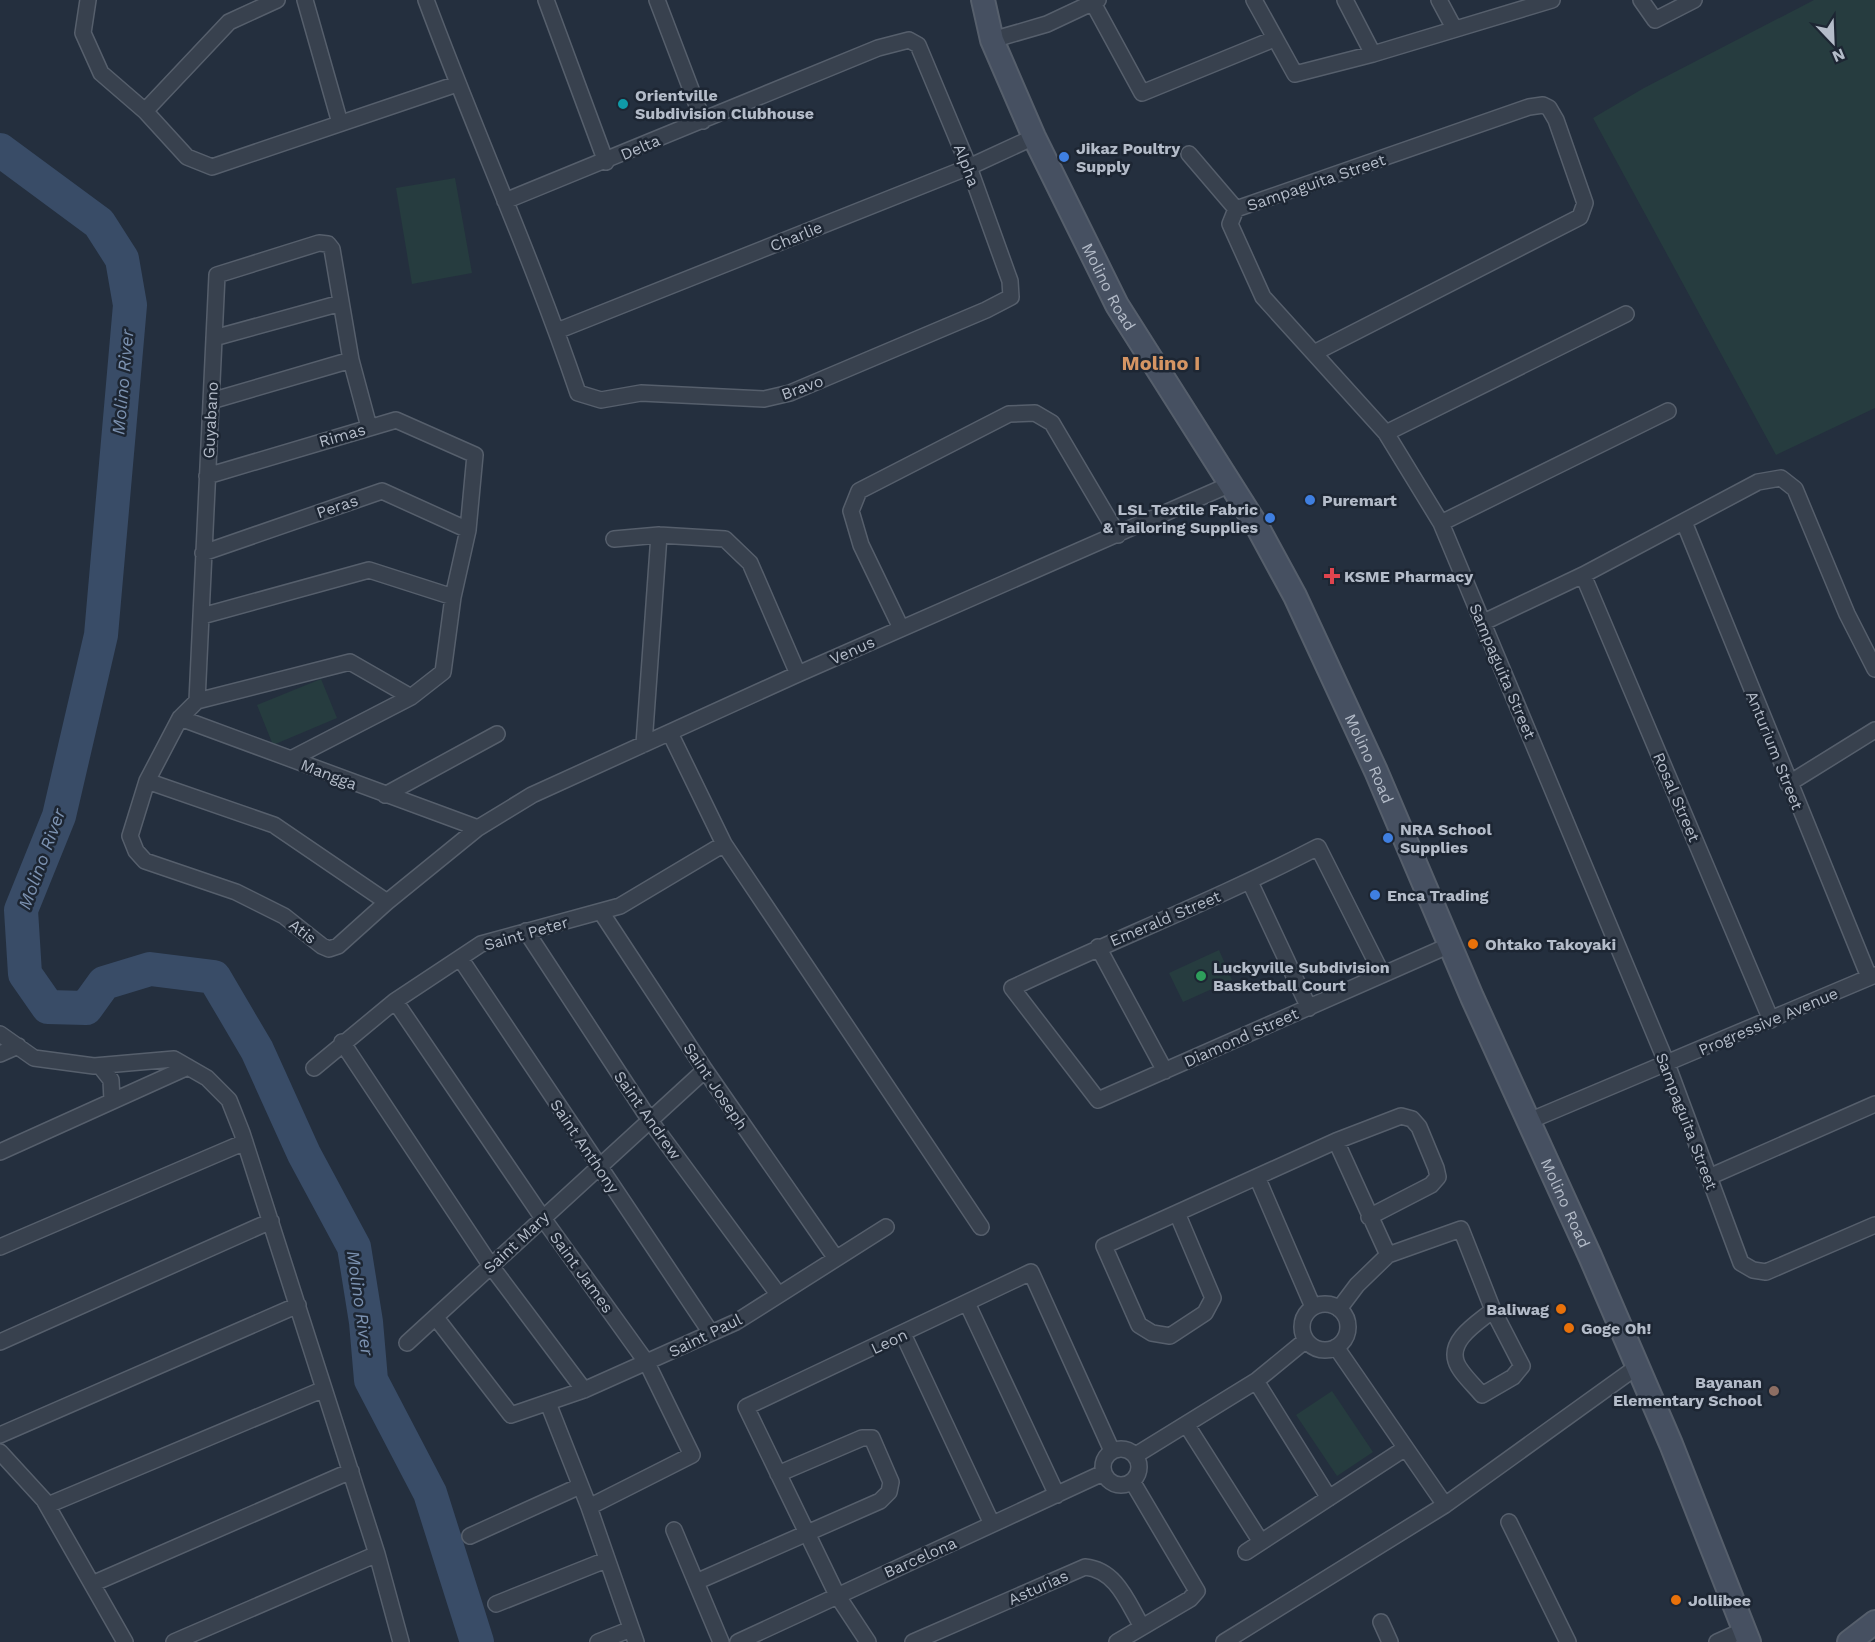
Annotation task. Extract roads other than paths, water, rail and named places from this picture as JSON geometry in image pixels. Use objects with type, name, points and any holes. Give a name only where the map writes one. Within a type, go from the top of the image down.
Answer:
[{"type":"main road","name":"Molino Road","points":[[983,0],[992,40],[1034,137],[1117,304],[1231,484],[1295,596],[1376,771],[1450,945],[1638,1366],[1747,1636]]},
{"type":"main road","points":[[1849,1642],[1875,1622]]},
{"type":"street","points":[[88,0],[83,33],[100,73],[145,111],[187,157],[212,167],[457,84]]},
{"type":"street","points":[[145,111],[229,22],[276,0]]},
{"type":"street","points":[[305,0],[339,123]]},
{"type":"street","points":[[426,0],[457,84],[557,331]]},
{"type":"street","points":[[546,0],[606,162]]},
{"type":"street","points":[[657,0],[703,121]]},
{"type":"street","points":[[1254,0],[1295,74],[1373,54],[1532,2],[1552,0]]},
{"type":"street","points":[[1345,0],[1373,54]]},
{"type":"street","points":[[1439,0],[1454,28]]},
{"type":"street","points":[[1641,0],[1655,21],[1694,0]]},
{"type":"street","points":[[992,40],[1047,24],[1095,1],[1142,93],[1274,39]]},
{"type":"street","name":"Delta","points":[[505,201],[606,162],[878,48],[909,40]]},
{"type":"street","name":"Alpha","points":[[909,40],[918,45],[969,167],[1010,281],[1011,297]]},
{"type":"street","name":"Sampaguita Street","points":[[1314,353],[1580,217],[1585,203],[1562,134],[1549,108],[1543,105],[1529,107],[1236,209],[1230,224],[1263,297],[1386,433],[1441,523],[1667,1064],[1741,1263],[1754,1270],[1766,1272],[1875,1225]]},
{"type":"street","name":"Charlie","points":[[557,331],[969,167],[1034,137]]},
{"type":"street","points":[[1189,154],[1236,209]]},
{"type":"street","name":"Guyabano","points":[[196,701],[202,616],[217,275],[319,243],[328,244],[332,249],[351,360],[369,427]]},
{"type":"street","name":"Bravo","points":[[557,331],[578,393],[601,400],[641,393],[764,399],[790,393],[986,310],[1011,297]]},
{"type":"street","points":[[214,338],[341,303]]},
{"type":"street","points":[[1386,433],[1626,314]]},
{"type":"street","points":[[211,401],[351,360]]},
{"type":"street","points":[[1441,523],[1668,411]]},
{"type":"street","points":[[902,628],[861,545],[851,511],[859,491],[1009,414],[1035,413],[1052,423],[1118,535]]},
{"type":"street","name":"Rimas","points":[[207,477],[396,420],[475,455],[468,530]]},
{"type":"street","points":[[1484,622],[1583,575],[1758,482],[1781,478],[1795,489],[1847,614],[1875,669]]},
{"type":"street","name":"Venus","points":[[478,828],[532,795],[798,674],[1231,484]]},
{"type":"street","name":"Peras","points":[[203,553],[381,491],[468,530]]},
{"type":"street","name":"Anturium Street","points":[[1684,522],[1788,784],[1872,976]]},
{"type":"street","points":[[291,759],[411,698],[444,672],[453,597],[468,530]]},
{"type":"street","points":[[614,539],[659,535],[725,539],[750,563],[798,674]]},
{"type":"street","points":[[644,744],[659,535]]},
{"type":"street","points":[[202,616],[369,570],[453,597]]},
{"type":"street","name":"Rosal Street","points":[[1583,575],[1771,1020]]},
{"type":"street","points":[[387,902],[274,825],[147,781],[180,718],[196,701],[350,662],[411,698]]},
{"type":"street","name":"Mangga","points":[[180,718],[478,828]]},
{"type":"street","points":[[1788,784],[1875,730]]},
{"type":"street","points":[[670,733],[724,844],[981,1227]]},
{"type":"street","points":[[385,795],[498,734]]},
{"type":"street","name":"Atis","points":[[147,781],[130,836],[136,851],[145,861],[236,892],[284,916],[329,949],[338,946],[387,902],[478,828]]},
{"type":"street","name":"Saint Peter","points":[[314,1068],[342,1042],[395,1001],[481,944],[620,906],[724,844]]},
{"type":"street","name":"Emerald Street","points":[[1098,1100],[1012,988],[1098,947],[1250,882],[1318,847],[1382,974]]},
{"type":"street","points":[[1250,882],[1309,1008]]},
{"type":"street","name":"Saint Joseph","points":[[601,912],[705,1070],[835,1257]]},
{"type":"street","name":"Saint Andrew","points":[[525,931],[651,1122],[778,1294]]},
{"type":"street","name":"Diamond Street","points":[[1098,1100],[1450,945]]},
{"type":"street","points":[[1098,947],[1165,1071]]},
{"type":"street","name":"Saint Anthony","points":[[460,958],[711,1333]]},
{"type":"street","name":"Progressive Avenue","points":[[1529,1121],[1872,976]]},
{"type":"street","name":"Saint James","points":[[395,1001],[542,1217],[646,1363],[692,1455],[589,1507]]},
{"type":"street","points":[[0,1034],[34,1058],[100,1066],[174,1059],[207,1078],[229,1100],[271,1221],[377,1554],[398,1641]]},
{"type":"street","points":[[342,1042],[491,1266],[584,1390]]},
{"type":"street","points":[[0,1054],[18,1046]]},
{"type":"street","points":[[100,1066],[111,1080],[112,1101]]},
{"type":"street","points":[[0,1152],[188,1067]]},
{"type":"street","name":"Saint Mary","points":[[407,1343],[437,1319],[542,1217],[651,1122],[705,1070]]},
{"type":"street","points":[[1709,1177],[1875,1104]]},
{"type":"street","points":[[1177,1213],[1213,1298],[1205,1313],[1170,1336],[1152,1333],[1139,1325],[1104,1246],[1336,1141],[1401,1116],[1412,1119],[1419,1127],[1437,1168],[1438,1177],[1431,1185],[1369,1217]]},
{"type":"street","points":[[1336,1141],[1388,1255]]},
{"type":"street","points":[[0,1247],[245,1142]]},
{"type":"street","points":[[1257,1177],[1313,1307]]},
{"type":"street","points":[[0,1342],[271,1221]]},
{"type":"street","name":"Saint Paul","points":[[437,1319],[511,1415],[584,1390],[736,1322],[835,1257],[886,1227]]},
{"type":"street","points":[[1339,1309],[1358,1285],[1388,1255],[1461,1229],[1493,1310],[1522,1366],[1513,1377],[1482,1395],[1456,1362],[1456,1347],[1465,1333],[1493,1310]]},
{"type":"street","name":"Leon","points":[[778,1474],[746,1407],[1030,1272],[1112,1451]]},
{"type":"street","points":[[967,1303],[1057,1495]]},
{"type":"street","points":[[1326,1304],[1339,1309],[1347,1325],[1345,1338],[1336,1347],[1317,1348],[1306,1340],[1302,1326],[1303,1318],[1313,1307],[1326,1304]]},
{"type":"street","points":[[0,1435],[298,1305]]},
{"type":"street","points":[[903,1334],[992,1524]]},
{"type":"street","points":[[1136,1455],[1256,1381],[1306,1340]]},
{"type":"street","points":[[1336,1347],[1404,1449],[1445,1505]]},
{"type":"street","points":[[1224,1642],[1445,1505],[1638,1366]]},
{"type":"street","points":[[1256,1381],[1329,1498]]},
{"type":"street","points":[[48,1505],[324,1389]]},
{"type":"street","points":[[548,1403],[589,1507],[633,1636],[598,1642]]},
{"type":"street","points":[[1186,1424],[1261,1542]]},
{"type":"street","points":[[696,1582],[806,1532],[880,1501],[889,1492],[891,1482],[878,1447],[872,1438],[862,1437],[778,1474],[806,1532],[837,1594],[868,1642]]},
{"type":"street","points":[[1125,1448],[1136,1455],[1140,1466],[1132,1481],[1117,1485],[1103,1473],[1105,1459],[1112,1451],[1125,1448]]},
{"type":"street","points":[[1246,1552],[1404,1449]]},
{"type":"street","points":[[0,1452],[48,1505],[125,1642]]},
{"type":"street","points":[[92,1584],[351,1471]]},
{"type":"street","name":"Barcelona","points":[[738,1642],[837,1594],[1103,1473]]},
{"type":"street","points":[[1117,1642],[1142,1625],[1190,1599],[1197,1591],[1132,1481]]},
{"type":"street","points":[[470,1536],[580,1486]]},
{"type":"street","points":[[1509,1522],[1568,1642]]},
{"type":"street","points":[[674,1530],[721,1642]]},
{"type":"street","points":[[174,1642],[377,1554]]},
{"type":"street","points":[[496,1604],[606,1560]]},
{"type":"street","name":"Asturias","points":[[913,1642],[1085,1567],[1098,1568],[1111,1576],[1142,1625]]},
{"type":"street","points":[[1381,1622],[1390,1642]]},
{"type":"street","points":[[1717,1642],[1747,1636]]},
{"type":"waterway","name":"Molino River","points":[[0,150],[99,223],[122,259],[130,305],[101,635],[59,816],[21,910],[25,974],[48,1007],[86,1008],[104,983],[150,969],[214,977],[257,1050],[304,1154],[354,1247],[366,1322],[371,1380],[430,1493],[477,1642]]},
{"type":"place","name":"Orientville Subdivision Clubhouse","points":[[623,104]]},
{"type":"place","name":"Jikaz Poultry Supply","points":[[1064,157]]},
{"type":"place","name":"Puremart","points":[[1310,500]]},
{"type":"place","name":"LSL Textile Fabric & Tailoring Supplies","points":[[1270,518]]},
{"type":"place","name":"KSME Pharmacy","points":[[1332,576]]},
{"type":"place","name":"NRA School Supplies","points":[[1388,838]]},
{"type":"place","name":"Enca Trading","points":[[1375,895]]},
{"type":"place","name":"Ohtako Takoyaki","points":[[1473,944]]},
{"type":"place","name":"Luckyville Subdivision Basketball Court","points":[[1201,976]]},
{"type":"place","name":"Baliwag","points":[[1561,1309]]},
{"type":"place","name":"Goge Oh!","points":[[1569,1328]]},
{"type":"place","name":"Bayanan Elementary School","points":[[1774,1391]]},
{"type":"place","name":"Jollibee","points":[[1676,1600]]},
{"type":"district","name":"Molino I","points":[[1161,363]]}]
